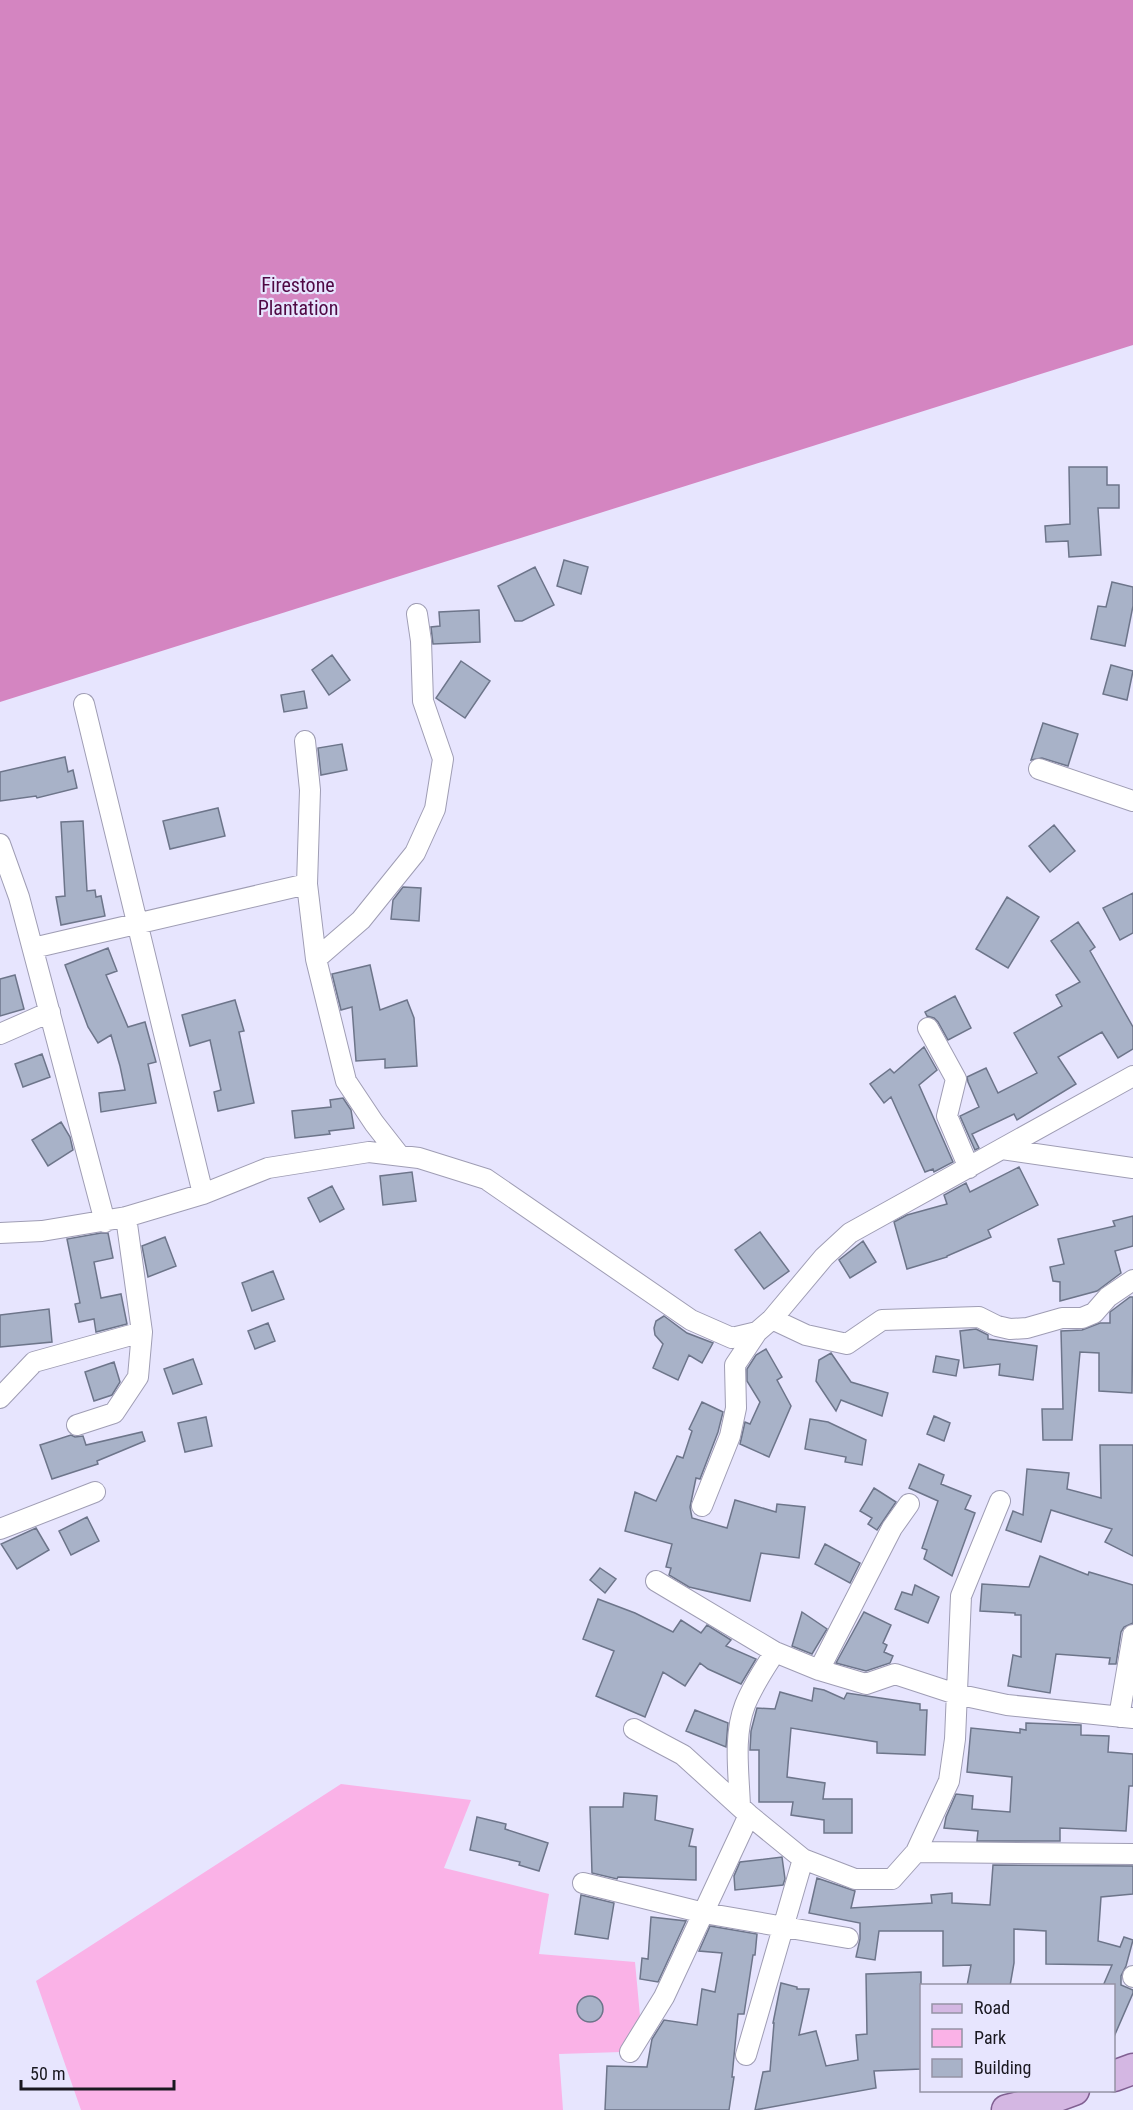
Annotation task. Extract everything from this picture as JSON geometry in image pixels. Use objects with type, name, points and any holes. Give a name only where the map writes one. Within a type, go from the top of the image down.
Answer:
[{"type":"main road","points":[[1115,2075],[1133,2069]]},
{"type":"main road","points":[[1007,2110],[1042,2106],[1072,2092]]},
{"type":"street","points":[[316,959],[361,920],[408,862],[415,853],[435,809],[443,759],[423,701],[421,641],[417,614]]},
{"type":"street","points":[[84,704],[203,1194]]},
{"type":"street","points":[[305,741],[310,790],[307,884],[316,959],[346,1081],[399,1155]]},
{"type":"street","points":[[1039,769],[1133,801]]},
{"type":"street","points":[[0,844],[19,897],[105,1222]]},
{"type":"street","points":[[33,948],[307,884]]},
{"type":"street","points":[[0,1034],[50,1012]]},
{"type":"street","points":[[928,1028],[956,1079],[947,1116],[969,1168]]},
{"type":"street","points":[[702,1506],[730,1436],[736,1408],[735,1365],[757,1332],[772,1318],[824,1257],[850,1233],[1133,1076]]},
{"type":"street","points":[[1002,1149],[1133,1168]]},
{"type":"street","points":[[0,1233],[42,1232],[126,1217],[203,1194],[268,1168],[369,1152],[399,1155],[419,1158],[486,1179],[691,1320],[732,1338],[757,1332]]},
{"type":"street","points":[[77,1425],[114,1413],[138,1377],[142,1332],[126,1217]]},
{"type":"street","points":[[772,1318],[806,1335],[847,1344],[882,1320],[979,1317],[997,1326],[1010,1329],[1027,1328],[1062,1318],[1082,1318],[1094,1313],[1108,1297],[1133,1280]]},
{"type":"street","points":[[0,1398],[34,1362],[142,1332]]},
{"type":"street","points":[[0,1529],[95,1492]]},
{"type":"street","points":[[634,1729],[683,1755],[745,1811],[803,1858],[855,1879],[892,1879],[916,1851],[949,1781],[956,1739],[956,1694],[962,1596],[1000,1501]]},
{"type":"street","points":[[819,1670],[892,1528],[909,1504]]},
{"type":"street","points":[[656,1581],[775,1652],[819,1670],[866,1684],[895,1674],[956,1694],[1007,1705],[1126,1717],[1133,1635]]},
{"type":"street","points":[[630,2052],[664,1998],[704,1913],[745,1811],[738,1745],[744,1707],[756,1680],[775,1652]]},
{"type":"street","points":[[916,1851],[1133,1854]]},
{"type":"street","points":[[746,2055],[803,1858]]},
{"type":"street","points":[[583,1883],[704,1913],[848,1938]]},
{"type":"green space","name":"Firestone Plantation","points":[[0,0],[1133,0],[1133,345],[0,702]]},
{"type":"green space","points":[[341,1784],[471,1800],[444,1868],[549,1894],[539,1954],[635,1962],[640,2016],[621,2052],[559,2054],[563,2110],[81,2110],[36,1981]]},
{"type":"building","points":[[1069,467],[1107,467],[1107,485],[1119,485],[1119,508],[1098,508],[1101,555],[1069,557],[1068,541],[1046,542],[1045,526],[1070,524]]},
{"type":"building","points":[[564,560],[588,567],[581,594],[557,586]]},
{"type":"building","points":[[535,567],[554,605],[522,621],[515,621],[498,586]]},
{"type":"building","points":[[1112,582],[1133,587],[1133,606],[1125,646],[1091,639],[1098,606],[1106,607]]},
{"type":"building","points":[[479,610],[480,642],[433,644],[431,627],[440,626],[439,612]]},
{"type":"building","points":[[332,655],[350,680],[329,695],[312,670]]},
{"type":"building","points":[[461,661],[490,681],[465,718],[436,698]]},
{"type":"building","points":[[1111,665],[1133,671],[1127,700],[1103,694]]},
{"type":"building","points":[[304,691],[307,708],[284,712],[281,695]]},
{"type":"building","points":[[1043,723],[1078,734],[1068,766],[1042,758],[1031,760]]},
{"type":"building","points":[[342,744],[347,770],[321,775],[318,748]]},
{"type":"building","points":[[65,757],[68,772],[73,770],[77,788],[37,798],[36,796],[0,801],[0,772]]},
{"type":"building","points":[[218,808],[225,836],[170,849],[163,821]]},
{"type":"building","points":[[83,821],[87,891],[95,890],[96,897],[101,896],[105,916],[61,925],[56,897],[65,896],[61,822]]},
{"type":"building","points":[[1054,825],[1075,851],[1050,872],[1029,846]]},
{"type":"building","points":[[403,887],[421,888],[419,921],[391,919],[393,900]]},
{"type":"building","points":[[1133,893],[1133,933],[1120,940],[1103,908]]},
{"type":"building","points":[[1007,897],[1039,917],[1008,968],[976,949]]},
{"type":"building","points":[[1078,922],[1095,947],[1090,951],[1133,1027],[1133,1049],[1118,1058],[1102,1032],[1058,1057],[1076,1084],[1017,1120],[1014,1114],[972,1134],[979,1148],[975,1150],[960,1116],[979,1107],[967,1077],[986,1068],[998,1093],[1037,1073],[1014,1033],[1062,1006],[1056,995],[1080,982],[1051,941]]},
{"type":"building","points":[[108,948],[117,971],[106,975],[128,1027],[145,1022],[156,1062],[148,1064],[156,1103],[101,1112],[99,1093],[125,1090],[120,1066],[111,1035],[98,1043],[88,1027],[65,965]]},
{"type":"building","points":[[370,965],[380,1010],[407,1000],[414,1018],[417,1066],[385,1068],[385,1059],[356,1061],[352,1007],[341,1010],[332,974]]},
{"type":"building","points":[[15,975],[24,1009],[0,1016],[0,979]]},
{"type":"building","points":[[955,996],[971,1028],[948,1040],[938,1022],[927,1016],[925,1012]]},
{"type":"building","points":[[235,1000],[244,1031],[239,1032],[254,1103],[218,1111],[214,1092],[221,1090],[210,1040],[190,1046],[182,1015]]},
{"type":"building","points":[[924,1047],[937,1070],[919,1085],[953,1162],[934,1172],[933,1169],[925,1172],[891,1097],[884,1103],[870,1084],[890,1069],[894,1073]]},
{"type":"building","points":[[42,1054],[50,1077],[23,1087],[15,1064]]},
{"type":"building","points":[[343,1098],[351,1110],[354,1128],[329,1131],[330,1134],[295,1138],[292,1111],[331,1107],[330,1100]]},
{"type":"building","points":[[61,1122],[70,1137],[73,1150],[48,1166],[32,1140]]},
{"type":"building","points":[[1019,1167],[1038,1205],[988,1230],[991,1237],[947,1257],[907,1269],[894,1222],[907,1215],[947,1204],[944,1195],[966,1183],[970,1192]]},
{"type":"building","points":[[412,1172],[416,1201],[383,1205],[380,1176]]},
{"type":"building","points":[[332,1186],[344,1209],[320,1222],[308,1198]]},
{"type":"building","points":[[1133,1216],[1133,1246],[1115,1251],[1121,1273],[1097,1291],[1060,1301],[1060,1282],[1053,1281],[1050,1267],[1064,1264],[1058,1239],[1115,1226],[1113,1221]]},
{"type":"building","points":[[760,1232],[789,1271],[764,1289],[735,1250]]},
{"type":"building","points":[[108,1233],[113,1258],[94,1262],[101,1298],[121,1294],[127,1324],[96,1332],[94,1319],[79,1322],[75,1304],[80,1303],[67,1239]]},
{"type":"building","points":[[165,1237],[176,1266],[148,1277],[142,1246]]},
{"type":"building","points":[[863,1241],[876,1262],[850,1278],[839,1260]]},
{"type":"building","points":[[273,1271],[284,1299],[252,1311],[242,1283]]},
{"type":"building","points":[[1133,1297],[1132,1393],[1099,1391],[1099,1353],[1080,1352],[1072,1440],[1043,1440],[1042,1409],[1063,1409],[1061,1331],[1082,1330],[1100,1323],[1110,1323],[1110,1312]]},
{"type":"building","points":[[49,1309],[52,1342],[0,1347],[0,1315]]},
{"type":"building","points":[[664,1316],[687,1333],[713,1343],[702,1363],[689,1355],[678,1380],[653,1368],[663,1344],[655,1335],[654,1328],[656,1321]]},
{"type":"building","points":[[268,1323],[275,1341],[255,1349],[248,1331]]},
{"type":"building","points":[[976,1329],[988,1335],[988,1339],[1037,1346],[1033,1380],[999,1375],[1000,1364],[964,1368],[960,1331]]},
{"type":"building","points":[[766,1349],[782,1377],[777,1380],[791,1406],[769,1457],[740,1444],[745,1422],[750,1424],[760,1402],[747,1381],[747,1369],[756,1355]]},
{"type":"building","points":[[831,1353],[851,1382],[888,1393],[882,1416],[841,1400],[836,1411],[816,1381],[819,1360]]},
{"type":"building","points":[[936,1356],[959,1360],[956,1376],[933,1372]]},
{"type":"building","points":[[193,1359],[202,1384],[173,1394],[164,1369]]},
{"type":"building","points":[[114,1362],[120,1382],[112,1395],[94,1401],[85,1372]]},
{"type":"building","points":[[702,1402],[723,1412],[700,1479],[696,1478],[690,1507],[692,1518],[727,1528],[735,1500],[776,1512],[777,1504],[805,1507],[799,1558],[761,1553],[750,1601],[689,1587],[669,1575],[671,1568],[666,1567],[672,1544],[625,1531],[635,1492],[656,1501],[677,1456],[683,1458],[692,1431],[689,1429]]},
{"type":"building","points":[[934,1416],[950,1423],[944,1441],[927,1434]]},
{"type":"building","points":[[206,1417],[212,1446],[185,1452],[178,1423]]},
{"type":"building","points":[[810,1419],[828,1422],[866,1440],[862,1465],[845,1462],[846,1457],[805,1449]]},
{"type":"building","points":[[142,1432],[145,1441],[97,1461],[98,1464],[52,1479],[40,1445],[71,1435],[83,1436],[86,1445]]},
{"type":"building","points":[[1100,1445],[1133,1445],[1133,1556],[1105,1542],[1112,1529],[1051,1510],[1041,1542],[1006,1530],[1013,1511],[1023,1515],[1027,1469],[1069,1473],[1067,1489],[1101,1498]]},
{"type":"building","points":[[919,1464],[944,1475],[941,1484],[971,1496],[965,1509],[975,1513],[952,1576],[924,1559],[927,1550],[922,1548],[938,1501],[909,1488]]},
{"type":"building","points":[[874,1488],[896,1502],[877,1530],[868,1524],[872,1518],[860,1511]]},
{"type":"building","points":[[87,1517],[99,1541],[71,1555],[59,1531]]},
{"type":"building","points":[[36,1528],[49,1550],[17,1569],[1,1544]]},
{"type":"building","points":[[825,1544],[860,1563],[850,1583],[815,1564]]},
{"type":"building","points":[[1040,1556],[1088,1575],[1089,1572],[1133,1585],[1133,1623],[1124,1627],[1121,1632],[1116,1664],[1109,1664],[1110,1658],[1056,1654],[1050,1693],[1008,1686],[1013,1655],[1021,1657],[1021,1615],[980,1611],[982,1584],[1029,1587]]},
{"type":"building","points":[[600,1568],[616,1579],[605,1593],[590,1580]]},
{"type":"building","points":[[915,1585],[939,1597],[928,1623],[895,1609],[902,1592],[912,1595]]},
{"type":"building","points":[[598,1599],[635,1613],[673,1632],[681,1620],[701,1633],[707,1625],[731,1640],[726,1646],[756,1659],[741,1684],[700,1663],[685,1686],[663,1672],[645,1717],[596,1696],[614,1651],[583,1639]]},
{"type":"building","points":[[802,1612],[827,1629],[812,1654],[792,1646]]},
{"type":"building","points":[[864,1612],[891,1625],[883,1643],[887,1645],[884,1652],[893,1656],[890,1663],[866,1671],[836,1663]]},
{"type":"building","points":[[814,1688],[844,1699],[847,1693],[920,1704],[920,1710],[927,1710],[925,1755],[877,1753],[877,1742],[791,1728],[787,1777],[825,1783],[823,1799],[852,1799],[852,1833],[824,1833],[824,1820],[791,1815],[793,1802],[759,1802],[759,1750],[750,1750],[751,1731],[757,1708],[775,1709],[780,1692],[812,1701]]},
{"type":"building","points":[[695,1710],[728,1723],[726,1747],[686,1731]]},
{"type":"building","points":[[1026,1723],[1081,1725],[1081,1735],[1109,1736],[1108,1752],[1133,1754],[1133,1786],[1129,1786],[1126,1831],[1060,1828],[1060,1841],[977,1841],[978,1831],[944,1828],[956,1794],[973,1796],[972,1809],[1010,1812],[1012,1777],[967,1772],[971,1728],[1020,1733],[1020,1729],[1026,1730]]},
{"type":"building","points":[[624,1793],[657,1796],[655,1820],[693,1829],[689,1846],[696,1847],[696,1880],[618,1877],[617,1879],[592,1873],[590,1807],[623,1807]]},
{"type":"building","points":[[477,1817],[506,1824],[505,1829],[548,1843],[539,1871],[519,1865],[520,1862],[470,1850]]},
{"type":"building","points":[[782,1857],[785,1879],[783,1885],[735,1890],[734,1876],[740,1862]]},
{"type":"building","points":[[993,1865],[1133,1866],[1133,1894],[1101,1897],[1098,1941],[1120,1947],[1124,1937],[1133,1940],[1121,1976],[1121,1985],[1133,1990],[1133,1993],[1115,2034],[1115,1984],[1104,1984],[1112,1965],[1046,1964],[1046,1931],[1014,1929],[1014,1963],[1010,1984],[967,1984],[971,1965],[943,1966],[943,1931],[879,1931],[875,1960],[856,1957],[860,1939],[860,1923],[809,1913],[817,1878],[855,1891],[851,1908],[932,1903],[931,1895],[952,1893],[952,1903],[990,1905]]},
{"type":"building","points":[[581,1895],[614,1903],[608,1939],[575,1934]]},
{"type":"building","points":[[651,1917],[686,1921],[658,1982],[640,1979],[642,1958],[648,1959]]},
{"type":"building","points":[[710,1926],[757,1934],[744,2014],[738,2014],[732,2077],[734,2077],[729,2110],[605,2110],[607,2066],[647,2067],[652,2039],[664,2020],[697,2025],[702,1989],[715,1992],[722,1953],[699,1951]]},
{"type":"building","points":[[921,1972],[920,2069],[874,2071],[876,2088],[755,2110],[763,2072],[770,2071],[773,2023],[781,1983],[797,1987],[797,1989],[809,1989],[799,2035],[816,2031],[826,2066],[858,2060],[856,2035],[867,2034],[866,1974]]},
{"type":"building","points":[[590,1996],[599,2000],[603,2009],[599,2018],[590,2022],[581,2018],[577,2009],[581,2000]]}]
